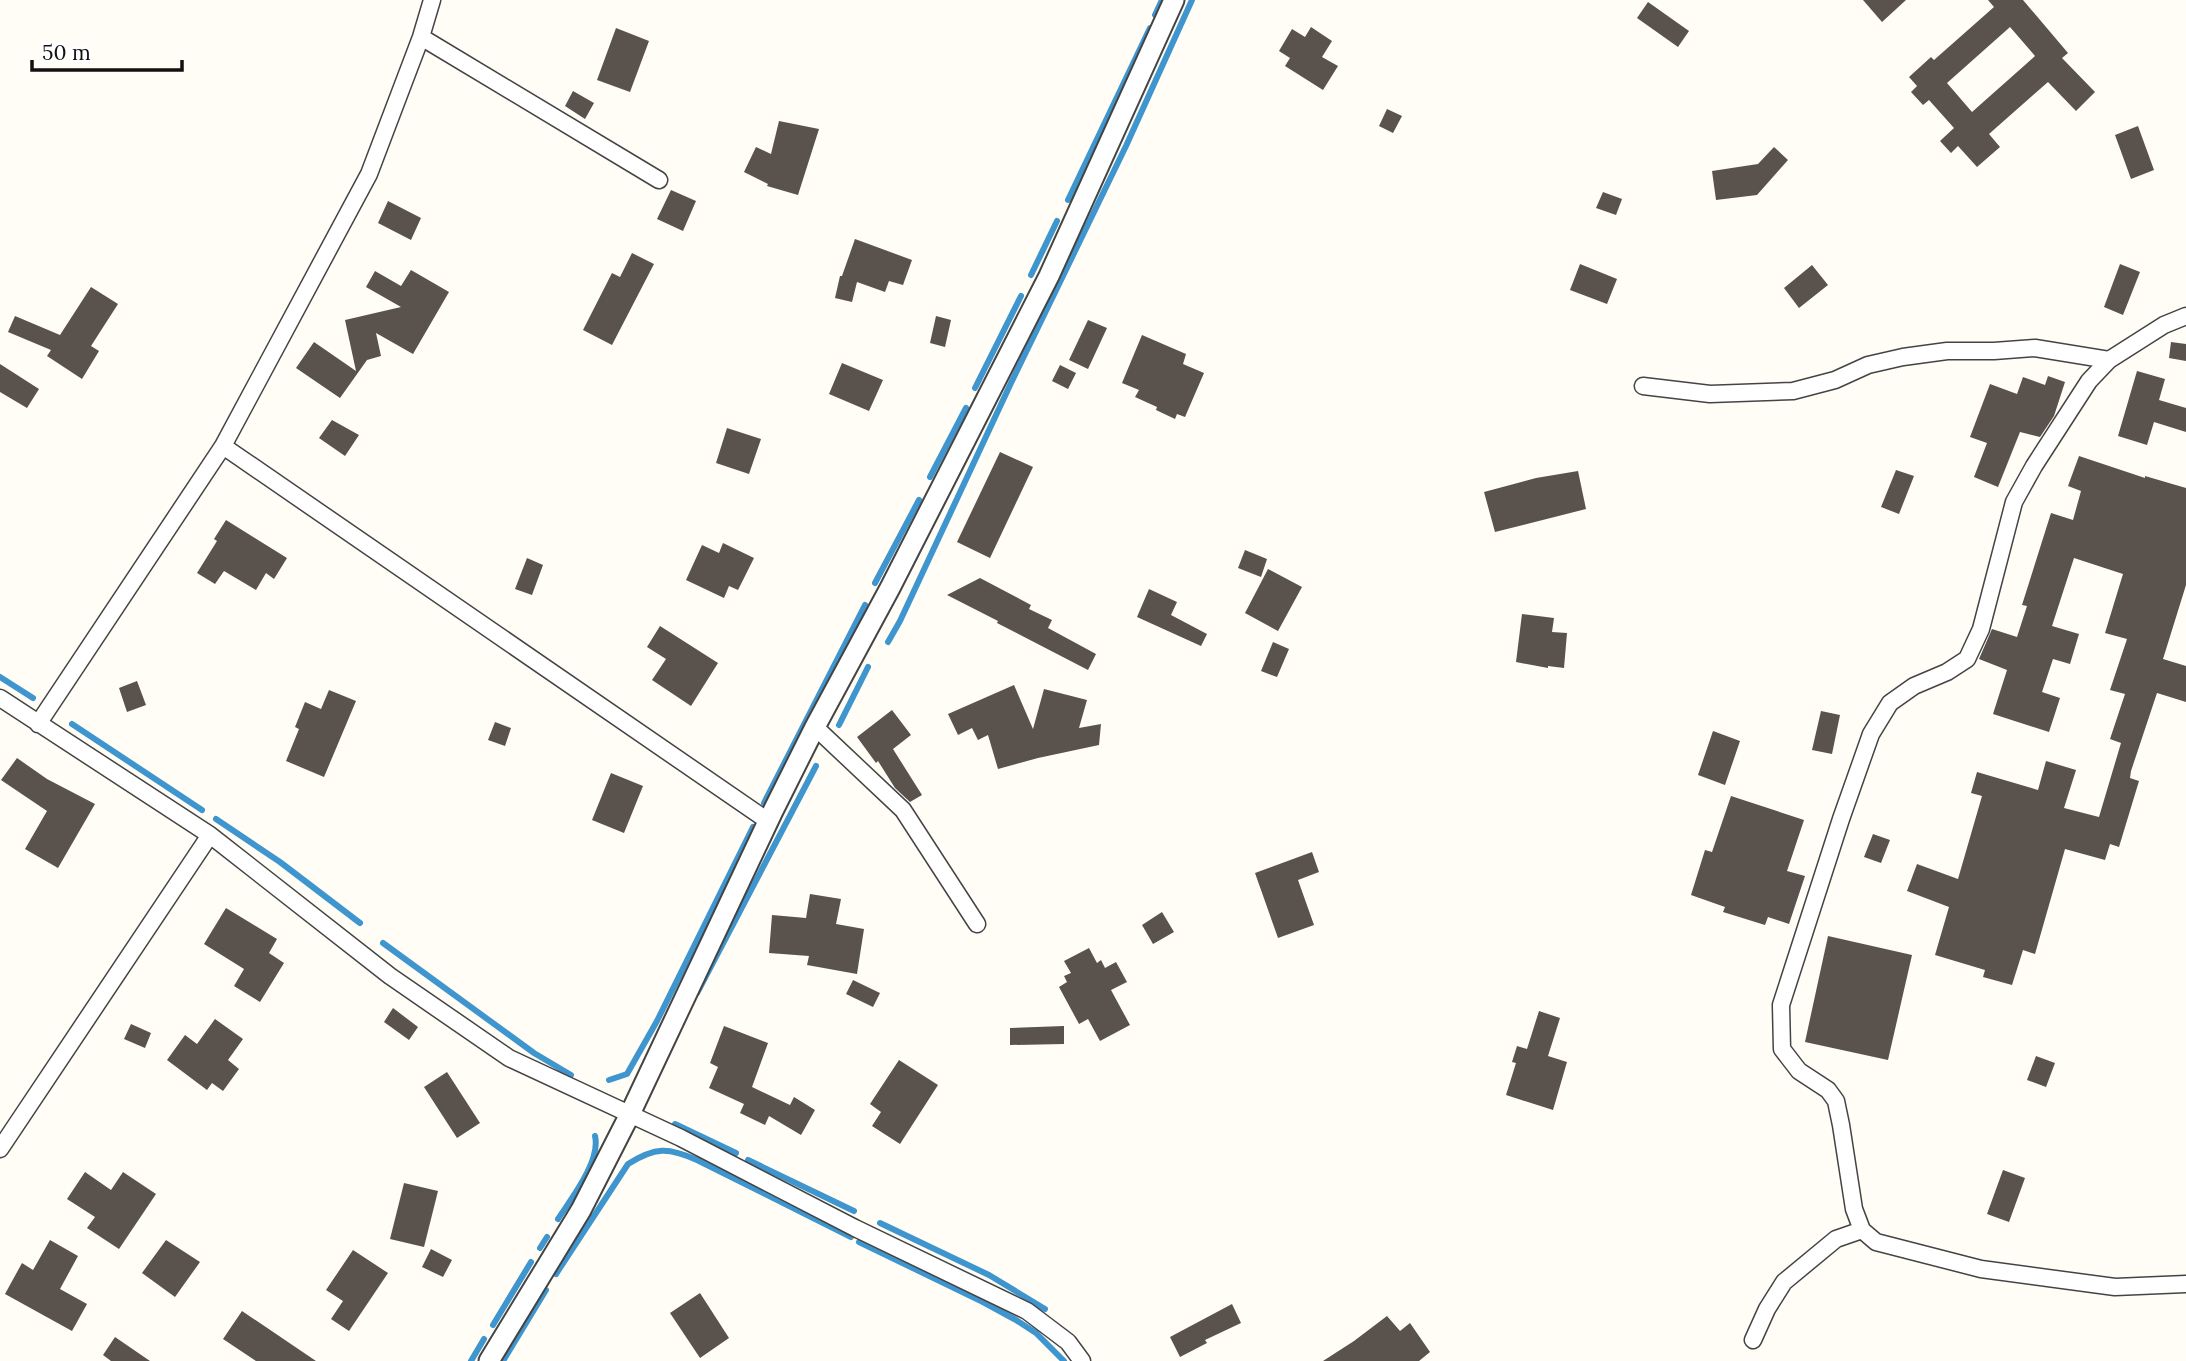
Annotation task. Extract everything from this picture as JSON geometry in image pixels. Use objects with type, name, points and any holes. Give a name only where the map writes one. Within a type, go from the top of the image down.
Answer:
[{"type":"street","points":[[38,724],[223,446],[369,174],[421,37],[432,0]]},
{"type":"street","points":[[489,1361],[580,1210],[630,1114],[815,727],[890,588],[1049,276],[1174,0]]},
{"type":"street","points":[[421,37],[659,180]]},
{"type":"street","points":[[2186,316],[2164,325],[2109,360],[2089,381],[2014,502],[1981,629],[1967,659],[1947,673],[1914,686],[1890,703],[1871,734],[1781,1005],[1782,1049],[1798,1071],[1828,1090],[1836,1101],[1854,1209],[1862,1230],[1876,1242],[1981,1269],[2115,1287],[2186,1284]]},
{"type":"street","points":[[1643,386],[1710,394],[1793,391],[1835,380],[1868,365],[1947,351],[2035,348],[2109,360]]},
{"type":"street","points":[[223,446],[768,821]]},
{"type":"street","points":[[0,698],[210,835],[390,976],[509,1058],[630,1114],[855,1228],[1027,1311],[1068,1342],[1082,1361]]},
{"type":"street","points":[[815,727],[903,810],[977,923]]},
{"type":"street","points":[[0,1149],[210,835]]},
{"type":"street","points":[[1754,1340],[1767,1309],[1784,1282],[1836,1239],[1862,1230]]},
{"type":"building","points":[[1863,0],[1906,0],[1882,22]]},
{"type":"building","points":[[1988,0],[2023,0],[2068,53],[2062,58],[2095,92],[2076,111],[2048,82],[1989,134],[2000,147],[1977,167],[1958,146],[1951,153],[1940,141],[1954,128],[1929,100],[1923,105],[1911,92],[1917,86],[1909,77],[1931,57],[1934,60],[1994,7]],"holes":[[[2010,27],[2035,56],[1972,112],[1947,83]]]},
{"type":"building","points":[[1648,2],[1689,31],[1678,47],[1637,18]]},
{"type":"building","points":[[1311,27],[1332,41],[1322,57],[1338,66],[1323,90],[1285,66],[1290,58],[1279,51],[1292,29],[1305,37]]},
{"type":"building","points":[[616,28],[649,41],[630,92],[597,80]]},
{"type":"building","points":[[573,91],[594,103],[585,119],[565,106]]},
{"type":"building","points":[[1387,109],[1402,116],[1393,133],[1379,126]]},
{"type":"building","points":[[779,121],[819,129],[798,195],[767,186],[768,184],[744,172],[756,147],[771,154]]},
{"type":"building","points":[[2138,126],[2154,170],[2131,179],[2115,135]]},
{"type":"building","points":[[1774,147],[1788,160],[1757,195],[1716,200],[1712,171],[1758,164]]},
{"type":"building","points":[[671,190],[696,201],[683,231],[657,219]]},
{"type":"building","points":[[1603,192],[1622,199],[1616,215],[1596,208]]},
{"type":"building","points":[[388,201],[421,218],[411,240],[378,223]]},
{"type":"building","points":[[855,239],[912,260],[903,285],[889,281],[885,292],[857,282],[852,302],[835,298],[840,276]]},
{"type":"building","points":[[632,253],[654,264],[612,345],[583,330],[612,273],[620,277]]},
{"type":"building","points":[[1580,264],[1617,279],[1607,304],[1570,290]]},
{"type":"building","points":[[2120,264],[2140,272],[2123,315],[2104,307]]},
{"type":"building","points":[[1812,265],[1828,285],[1799,308],[1784,288]]},
{"type":"building","points":[[411,270],[449,292],[413,354],[376,333],[381,356],[367,360],[340,398],[296,368],[314,342],[356,371],[345,320],[401,307],[366,287],[375,271],[401,286]]},
{"type":"building","points":[[91,287],[118,304],[91,346],[99,351],[82,379],[47,356],[51,350],[8,332],[15,316],[60,335]]},
{"type":"building","points":[[936,316],[951,320],[945,347],[930,343]]},
{"type":"building","points":[[1088,320],[1107,328],[1088,369],[1069,360]]},
{"type":"building","points":[[1142,335],[1186,354],[1183,364],[1204,373],[1185,417],[1177,414],[1175,419],[1156,410],[1157,407],[1135,397],[1139,390],[1122,383]]},
{"type":"building","points":[[2171,342],[2186,344],[2186,361],[2169,358]]},
{"type":"building","points":[[842,363],[883,380],[869,411],[829,394]]},
{"type":"building","points":[[0,364],[39,389],[27,408],[0,392]]},
{"type":"building","points":[[1060,365],[1076,373],[1068,389],[1052,381]]},
{"type":"building","points":[[2137,371],[2165,379],[2159,400],[2186,408],[2186,432],[2154,422],[2147,445],[2118,436]]},
{"type":"building","points":[[2048,376],[2065,382],[2054,416],[2040,437],[2020,432],[1998,487],[1974,477],[1987,443],[1970,437],[1990,384],[2017,394],[2023,377],[2045,385]]},
{"type":"building","points":[[332,420],[359,435],[345,456],[319,438]]},
{"type":"building","points":[[727,428],[761,439],[749,474],[716,463]]},
{"type":"building","points":[[1000,452],[1033,467],[990,558],[957,542]]},
{"type":"building","points":[[2079,456],[2145,478],[2186,488],[2186,585],[2163,659],[2186,666],[2186,702],[2157,693],[2131,771],[2130,778],[2139,781],[2119,847],[2110,844],[2105,860],[2065,849],[2035,954],[2023,950],[2012,985],[1983,977],[1985,970],[1935,955],[1949,907],[1907,891],[1917,864],[1958,879],[1982,796],[1971,793],[1977,772],[2038,790],[2046,761],[2076,770],[2064,808],[2099,817],[2121,743],[2110,739],[2125,694],[2110,690],[2127,639],[2105,633],[2123,574],[2074,558],[2052,626],[2079,634],[2070,664],[2053,659],[2042,692],[2060,698],[2049,732],[1993,714],[2007,670],[1979,659],[1992,629],[2017,637],[2027,606],[2022,605],[2051,513],[2073,520],[2081,491],[2068,486]]},
{"type":"building","points":[[1896,470],[1914,476],[1899,514],[1881,507]]},
{"type":"building","points":[[1578,471],[1586,509],[1495,532],[1484,492],[1536,478]]},
{"type":"building","points":[[226,520],[287,558],[274,579],[266,573],[256,590],[224,571],[215,584],[197,573],[217,541],[214,539]]},
{"type":"building","points":[[723,543],[754,558],[738,590],[729,586],[724,598],[686,580],[702,545],[719,553]]},
{"type":"building","points":[[1245,550],[1267,559],[1261,577],[1238,568]]},
{"type":"building","points":[[527,558],[543,565],[532,595],[515,589]]},
{"type":"building","points":[[1268,569],[1302,587],[1278,631],[1245,613]]},
{"type":"building","points":[[980,578],[1031,605],[1029,609],[1052,620],[1048,628],[1096,654],[1088,670],[947,595]]},
{"type":"building","points":[[1149,589],[1177,602],[1171,615],[1207,634],[1201,646],[1137,617]]},
{"type":"building","points":[[1522,614],[1554,618],[1552,632],[1567,633],[1564,668],[1516,662]]},
{"type":"building","points":[[660,626],[718,663],[691,706],[652,680],[666,659],[647,647]]},
{"type":"building","points":[[1273,642],[1289,649],[1277,677],[1261,671]]},
{"type":"building","points":[[137,681],[146,705],[127,712],[119,688]]},
{"type":"building","points":[[1014,685],[1033,729],[1044,689],[1087,700],[1079,728],[1101,724],[1099,745],[998,769],[988,735],[978,740],[972,728],[958,735],[948,714]]},
{"type":"building","points":[[329,690],[356,701],[324,777],[286,761],[299,729],[295,727],[305,702],[321,709]]},
{"type":"building","points":[[892,710],[911,735],[893,749],[922,795],[910,802],[895,788],[878,761],[876,763],[857,737]]},
{"type":"building","points":[[1821,711],[1840,715],[1832,754],[1812,750]]},
{"type":"building","points":[[495,722],[511,728],[505,746],[488,740]]},
{"type":"building","points":[[1713,731],[1740,741],[1725,785],[1698,775]]},
{"type":"building","points":[[17,758],[47,779],[95,804],[58,868],[25,849],[47,811],[1,780]]},
{"type":"building","points":[[611,773],[643,786],[624,833],[592,820]]},
{"type":"building","points":[[1731,796],[1804,820],[1787,871],[1805,876],[1789,924],[1768,917],[1765,925],[1723,912],[1725,907],[1691,895],[1705,850],[1712,852]]},
{"type":"building","points":[[1873,834],[1890,840],[1881,863],[1864,857]]},
{"type":"building","points":[[1312,852],[1319,872],[1298,880],[1314,925],[1278,938],[1255,873]]},
{"type":"building","points":[[810,894],[841,899],[836,924],[864,929],[857,974],[807,965],[809,956],[769,953],[772,915],[806,918]]},
{"type":"building","points":[[226,908],[277,939],[269,953],[284,963],[260,1002],[234,986],[244,969],[204,944]]},
{"type":"building","points":[[1162,912],[1174,932],[1153,944],[1142,925]]},
{"type":"building","points":[[1828,936],[1912,955],[1888,1060],[1805,1042]]},
{"type":"building","points":[[1089,948],[1097,963],[1101,960],[1105,968],[1116,962],[1127,982],[1111,990],[1130,1025],[1100,1041],[1088,1019],[1079,1024],[1059,987],[1067,982],[1064,976],[1071,973],[1064,961]]},
{"type":"building","points":[[853,980],[880,993],[873,1007],[846,994]]},
{"type":"building","points":[[393,1008],[418,1027],[409,1040],[384,1022]]},
{"type":"building","points":[[1539,1011],[1560,1018],[1548,1056],[1567,1062],[1553,1110],[1506,1095],[1516,1063],[1512,1062],[1517,1046],[1527,1049]]},
{"type":"building","points":[[215,1019],[243,1039],[228,1060],[239,1069],[223,1091],[212,1083],[207,1090],[167,1060],[185,1035],[197,1044]]},
{"type":"building","points":[[131,1024],[151,1033],[145,1048],[124,1039]]},
{"type":"building","points":[[724,1026],[768,1043],[752,1087],[790,1105],[794,1097],[815,1110],[801,1135],[769,1116],[765,1125],[740,1113],[744,1104],[709,1088],[718,1067],[710,1063]]},
{"type":"building","points":[[1064,1026],[1064,1044],[1010,1045],[1010,1028]]},
{"type":"building","points":[[2036,1056],[2055,1063],[2046,1087],[2027,1080]]},
{"type":"building","points":[[899,1060],[938,1085],[900,1144],[872,1126],[881,1112],[870,1104]]},
{"type":"building","points":[[447,1072],[480,1123],[457,1138],[424,1087]]},
{"type":"building","points":[[2003,1170],[2025,1178],[2009,1222],[1987,1214]]},
{"type":"building","points":[[85,1172],[111,1190],[123,1172],[156,1194],[119,1249],[87,1228],[95,1217],[67,1199]]},
{"type":"building","points":[[404,1183],[438,1191],[424,1247],[390,1239]]},
{"type":"building","points":[[50,1240],[78,1256],[60,1289],[87,1304],[72,1331],[5,1294],[22,1263],[33,1270]]},
{"type":"building","points":[[166,1240],[200,1262],[175,1297],[142,1273]]},
{"type":"building","points":[[431,1249],[452,1260],[443,1277],[422,1267]]},
{"type":"building","points":[[353,1250],[388,1273],[349,1331],[331,1319],[343,1301],[326,1290]]},
{"type":"building","points":[[700,1293],[729,1338],[700,1358],[670,1313]]},
{"type":"building","points":[[1232,1304],[1241,1323],[1205,1340],[1207,1343],[1180,1357],[1170,1337]]},
{"type":"building","points":[[242,1311],[316,1361],[256,1361],[223,1339]]},
{"type":"building","points":[[1387,1316],[1400,1331],[1410,1323],[1430,1352],[1419,1361],[1323,1361],[1354,1341]]},
{"type":"building","points":[[115,1337],[150,1361],[111,1361],[103,1355]]},
{"type":"waterway","points":[[1155,15],[1162,0]]},
{"type":"waterway","points":[[888,642],[1126,146],[1192,0]]},
{"type":"waterway","points":[[1068,200],[1150,28]]},
{"type":"waterway","points":[[1031,275],[1057,221]]},
{"type":"waterway","points":[[975,388],[1021,296]]},
{"type":"waterway","points":[[930,477],[966,408]]},
{"type":"waterway","points":[[875,583],[919,500]]},
{"type":"waterway","points":[[764,803],[865,605]]},
{"type":"waterway","points":[[839,725],[868,667]]},
{"type":"waterway","points":[[0,677],[33,698]]},
{"type":"waterway","points":[[72,724],[202,810]]},
{"type":"waterway","points":[[697,993],[816,766]]},
{"type":"waterway","points":[[216,819],[280,862],[360,923]]},
{"type":"waterway","points":[[609,1080],[627,1074],[657,1021],[753,827]]},
{"type":"waterway","points":[[383,943],[534,1053],[571,1075]]},
{"type":"waterway","points":[[675,1124],[736,1153]]},
{"type":"waterway","points":[[558,1219],[577,1191],[594,1157],[595,1136]]},
{"type":"waterway","points":[[556,1274],[628,1164],[654,1152],[670,1151],[697,1160],[851,1237]]},
{"type":"waterway","points":[[748,1160],[854,1211]]},
{"type":"waterway","points":[[880,1223],[989,1275],[1045,1309]]},
{"type":"waterway","points":[[540,1248],[547,1237]]},
{"type":"waterway","points":[[859,1242],[1016,1320],[1036,1333],[1064,1361]]},
{"type":"waterway","points":[[493,1325],[531,1262]]},
{"type":"waterway","points":[[503,1361],[546,1290]]},
{"type":"waterway","points":[[471,1361],[484,1339]]}]
